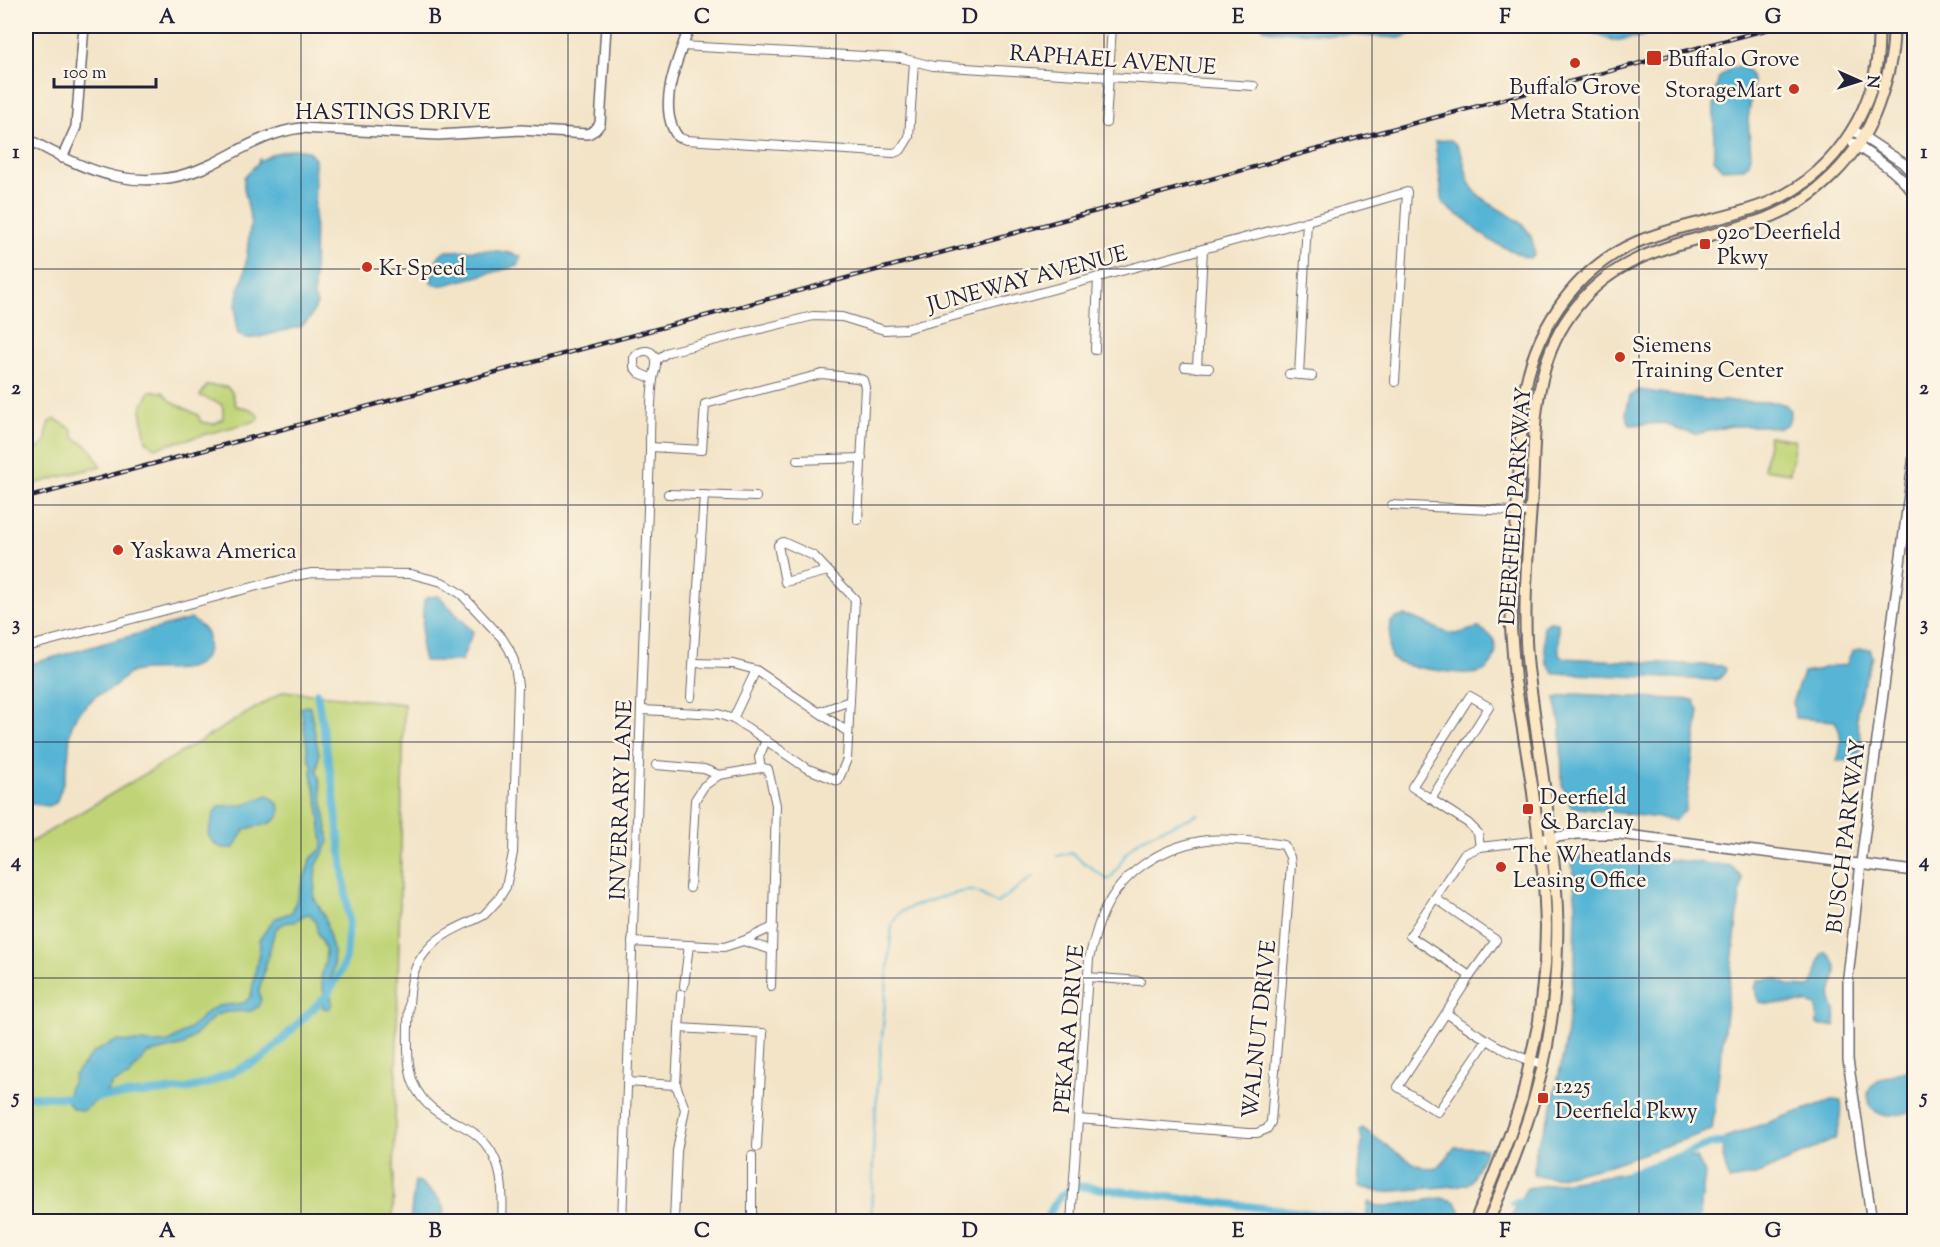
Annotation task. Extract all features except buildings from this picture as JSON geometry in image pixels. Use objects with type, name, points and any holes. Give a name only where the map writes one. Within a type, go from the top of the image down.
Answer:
[{"type":"main road","name":"DEERFIELD PARKWAY","points":[[1475,1221],[1509,1137],[1531,1061],[1541,1010],[1545,964],[1546,926],[1539,840],[1512,652],[1511,608],[1516,511],[1523,402],[1530,365],[1547,324],[1573,288],[1602,262],[1636,242],[1768,203],[1820,171],[1850,134],[1866,102],[1878,57],[1878,26]]},
{"type":"main road","name":"DEERFIELD PARKWAY","points":[[1488,1221],[1521,1139],[1537,1090],[1554,993],[1557,944],[1556,893],[1551,837],[1525,642],[1524,608],[1537,403],[1541,380],[1557,335],[1585,296],[1607,276],[1647,254],[1763,220],[1786,210],[1821,185],[1861,142],[1873,120],[1890,64],[1893,26]]},
{"type":"street","points":[[62,158],[76,127],[84,26]]},
{"type":"street","name":"HASTINGS DRIVE","points":[[26,138],[62,158],[101,174],[122,179],[146,180],[186,174],[264,137],[284,130],[301,128],[438,135],[521,130],[588,134],[600,124],[606,26]]},
{"type":"street","points":[[690,26],[673,71],[669,108],[670,123],[678,137],[686,140],[894,153],[901,150],[909,137],[914,62]]},
{"type":"street","points":[[1106,123],[1112,26]]},
{"type":"street","name":"RAPHAEL AVENUE","points":[[682,46],[901,58],[933,66],[1254,86]]},
{"type":"street","points":[[1850,134],[1901,177],[1914,194]]},
{"type":"street","points":[[1861,142],[1903,163],[1914,175]]},
{"type":"street","name":"JUNEWAY AVENUE","points":[[656,360],[668,352],[813,316],[842,317],[884,330],[905,329],[1407,192],[1395,382]]},
{"type":"street","points":[[1299,375],[1307,221]]},
{"type":"street","points":[[1197,368],[1203,249]]},
{"type":"street","points":[[1095,350],[1098,277]]},
{"type":"street","points":[[653,379],[636,371],[633,362],[637,354],[645,351],[652,353],[656,360]]},
{"type":"street","name":"INVERRARY LANE","points":[[622,1221],[650,447],[656,360]]},
{"type":"street","points":[[1185,367],[1209,369]]},
{"type":"street","points":[[650,447],[702,450],[705,404],[822,374],[864,380],[858,520]]},
{"type":"street","points":[[1289,374],[1312,376]]},
{"type":"street","name":"BUSCH PARKWAY","points":[[1872,1221],[1856,1120],[1848,1050],[1848,977],[1914,456]]},
{"type":"street","points":[[797,460],[862,458]]},
{"type":"street","points":[[668,495],[756,497]]},
{"type":"street","points":[[691,697],[704,495]]},
{"type":"street","points":[[1392,505],[1530,512]]},
{"type":"street","points":[[642,710],[718,714],[733,719],[806,768],[838,781],[847,759],[855,599],[814,556],[783,542],[779,543],[785,582],[828,571]]},
{"type":"street","points":[[26,647],[269,582],[312,573],[411,574],[442,582],[461,594],[502,638],[514,661],[518,685],[513,853],[506,887],[484,915],[440,938],[420,959],[411,983],[408,1060],[414,1085],[425,1101],[440,1115],[469,1130],[492,1153],[503,1185],[502,1221]]},
{"type":"street","points":[[694,663],[733,664],[756,670],[848,732]]},
{"type":"street","points":[[733,719],[756,670]]},
{"type":"street","points":[[1431,799],[1490,707],[1470,696],[1412,787],[1468,823],[1478,833],[1480,847]]},
{"type":"street","points":[[819,712],[850,701]]},
{"type":"street","points":[[761,768],[759,757],[766,741]]},
{"type":"street","points":[[656,765],[704,769],[719,775]]},
{"type":"street","points":[[690,888],[695,800],[704,786],[719,775],[761,768],[768,770],[776,805],[771,986]]},
{"type":"street","points":[[1470,976],[1410,936],[1464,855],[1480,847],[1576,834],[1619,834],[1914,871]]},
{"type":"street","name":"PEKARA DRIVE","points":[[1071,1221],[1087,977],[1089,959],[1104,911],[1123,882],[1150,860],[1166,851],[1203,840],[1277,844],[1284,845],[1288,850]]},
{"type":"street","name":"WALNUT DRIVE","points":[[1078,1119],[1248,1133],[1268,1129],[1271,1122],[1291,865],[1288,850]]},
{"type":"street","points":[[1435,898],[1496,940],[1398,1087],[1438,1112],[1486,1040]]},
{"type":"street","points":[[632,942],[724,947],[773,927]]},
{"type":"street","points":[[743,941],[772,950]]},
{"type":"street","points":[[674,1221],[677,1151],[685,1109],[676,1085],[679,1028],[689,945]]},
{"type":"street","points":[[1087,977],[1140,981]]},
{"type":"street","points":[[1446,1013],[1486,1040],[1523,1059],[1543,1064]]},
{"type":"street","points":[[679,1028],[763,1033],[757,1147]]},
{"type":"street","points":[[627,1082],[676,1085]]},
{"type":"street","points":[[752,1156],[752,1221]]},
{"type":"green space","points":[[207,385],[227,387],[232,392],[236,406],[253,411],[259,420],[155,448],[146,441],[141,409],[150,391],[163,392],[171,401],[198,415],[201,422],[214,424],[223,419],[221,404],[200,396]]},
{"type":"green space","points":[[55,419],[72,429],[74,438],[89,447],[101,466],[26,486],[26,435],[32,447],[39,448],[45,443],[49,422]]},
{"type":"green space","points":[[1769,436],[1795,440],[1790,473],[1764,469]]},
{"type":"green space","points":[[284,691],[404,704],[393,1221],[26,1221],[26,845]]},
{"type":"water","points":[[1262,26],[1432,26],[1400,38],[1267,30]]},
{"type":"water","points":[[1590,26],[1679,26],[1613,41],[1595,34]]},
{"type":"water","points":[[1742,66],[1749,72],[1753,81],[1748,120],[1751,155],[1749,163],[1744,168],[1722,169],[1714,159],[1714,96],[1719,78],[1731,68]]},
{"type":"water","points":[[1451,140],[1463,157],[1470,184],[1474,190],[1482,198],[1521,223],[1533,242],[1534,255],[1529,258],[1525,257],[1493,242],[1443,203],[1435,141]]},
{"type":"water","points":[[293,149],[308,151],[315,159],[314,297],[317,304],[310,318],[302,326],[255,338],[244,338],[238,334],[236,305],[244,277],[251,221],[244,177],[259,159],[262,160],[272,154]]},
{"type":"water","points":[[444,251],[493,251],[521,257],[518,266],[444,285],[435,285],[431,282],[436,261]]},
{"type":"water","points":[[1639,390],[1714,401],[1776,402],[1786,405],[1791,412],[1788,424],[1778,428],[1731,426],[1696,434],[1679,430],[1665,423],[1630,425],[1626,414],[1630,396]]},
{"type":"water","points":[[439,596],[473,632],[461,661],[424,661],[421,648],[424,600],[428,597]]},
{"type":"water","points":[[1404,616],[1455,634],[1479,628],[1489,634],[1495,644],[1495,655],[1491,664],[1483,671],[1472,674],[1439,671],[1399,663],[1391,658],[1389,648],[1391,622]]},
{"type":"water","points":[[191,619],[207,634],[208,648],[205,658],[189,668],[132,672],[112,688],[97,695],[79,712],[72,724],[66,770],[56,803],[48,806],[26,803],[26,665]]},
{"type":"water","points":[[1550,622],[1558,623],[1559,655],[1563,658],[1722,666],[1726,669],[1722,676],[1714,680],[1553,673],[1546,661],[1543,626]]},
{"type":"water","points":[[1870,649],[1873,657],[1856,718],[1862,746],[1855,760],[1837,761],[1841,741],[1835,721],[1795,718],[1793,700],[1803,673],[1825,667],[1846,665],[1852,651]]},
{"type":"water","points":[[1573,694],[1694,700],[1699,711],[1685,811],[1675,820],[1571,807],[1562,785],[1561,726],[1555,698]]},
{"type":"water","points":[[310,707],[319,754],[317,772],[329,842],[316,867],[314,898],[324,915],[333,949],[334,967],[330,985],[332,1003],[329,1009],[323,1008],[324,994],[321,978],[326,950],[318,934],[315,921],[310,914],[304,915],[295,922],[284,924],[275,930],[259,991],[261,1000],[258,1007],[251,1011],[226,1012],[216,1015],[184,1045],[147,1054],[128,1077],[113,1083],[105,1094],[83,1111],[72,1108],[68,1102],[69,1087],[74,1075],[94,1052],[116,1041],[169,1042],[189,1029],[208,1011],[218,1006],[244,1003],[251,996],[260,946],[259,940],[274,919],[292,912],[311,859],[322,848],[323,843],[301,708]]},
{"type":"water","points":[[268,795],[279,806],[280,814],[268,824],[244,831],[234,848],[221,847],[208,835],[214,813],[220,806],[244,805]]},
{"type":"water","points":[[1594,852],[1732,866],[1742,879],[1712,1130],[1609,1165],[1555,1178],[1534,1175],[1535,1151],[1551,1111],[1565,1046],[1575,962],[1576,906],[1572,860]]},
{"type":"water","points":[[1825,952],[1835,963],[1836,968],[1831,997],[1835,1026],[1817,1024],[1816,1006],[1809,1003],[1766,1004],[1759,1002],[1755,988],[1758,980],[1775,979],[1790,986],[1810,987],[1813,985],[1821,955]]},
{"type":"water","points":[[1914,1069],[1914,1111],[1887,1116],[1871,1108],[1868,1094],[1875,1083],[1888,1076]]},
{"type":"water","points":[[1832,1100],[1841,1101],[1842,1106],[1841,1120],[1835,1139],[1756,1175],[1729,1180],[1722,1153],[1726,1137]]},
{"type":"water","points":[[1362,1128],[1410,1161],[1429,1169],[1436,1168],[1444,1162],[1455,1147],[1485,1148],[1486,1150],[1471,1181],[1466,1185],[1383,1192],[1360,1187],[1358,1184]]},
{"type":"water","points":[[1682,1156],[1697,1158],[1705,1174],[1699,1221],[1508,1221],[1527,1188],[1638,1171]]},
{"type":"water","points":[[415,1181],[420,1182],[439,1199],[444,1208],[443,1218],[438,1221],[410,1221]]},
{"type":"water","points":[[1441,1198],[1456,1203],[1460,1213],[1459,1221],[1366,1221],[1370,1202],[1378,1206],[1386,1206]]},
{"type":"waterway","points":[[91,1098],[186,1089],[206,1084],[263,1058],[327,995],[340,973],[346,958],[349,921],[333,787],[317,693]]},
{"type":"waterway","points":[[1057,856],[1071,853],[1108,880],[1127,853],[1145,837],[1198,814]]},
{"type":"waterway","points":[[871,1222],[874,1128],[892,924],[904,910],[967,891],[975,892],[997,903],[1034,876]]},
{"type":"waterway","points":[[26,1096],[79,1098]]},
{"type":"waterway","points":[[1630,1173],[1708,1145],[1732,1142]]},
{"type":"waterway","points":[[1047,1222],[1058,1200],[1066,1192],[1078,1186],[1366,1220],[1375,1219]]},
{"type":"waterway","points":[[1514,1203],[1528,1199]]},
{"type":"railway","points":[[26,498],[1780,26]]},
{"type":"place","name":"Buffalo Grove","points":[[1654,58]]},
{"type":"place","name":"Buffalo Grove Metra Station","points":[[1575,63]]},
{"type":"place","name":"StorageMart","points":[[1794,89]]},
{"type":"place","name":"920 Deerfield Pkwy","points":[[1705,244]]},
{"type":"place","name":"K1 Speed","points":[[367,267]]},
{"type":"place","name":"Siemens Training Center","points":[[1620,357]]},
{"type":"place","name":"Yaskawa America","points":[[118,550]]},
{"type":"place","name":"Deerfield & Barclay","points":[[1528,809]]},
{"type":"place","name":"The Wheatlands Leasing Office","points":[[1501,867]]},
{"type":"place","name":"1225 Deerfield Pkwy","points":[[1543,1098]]}]
